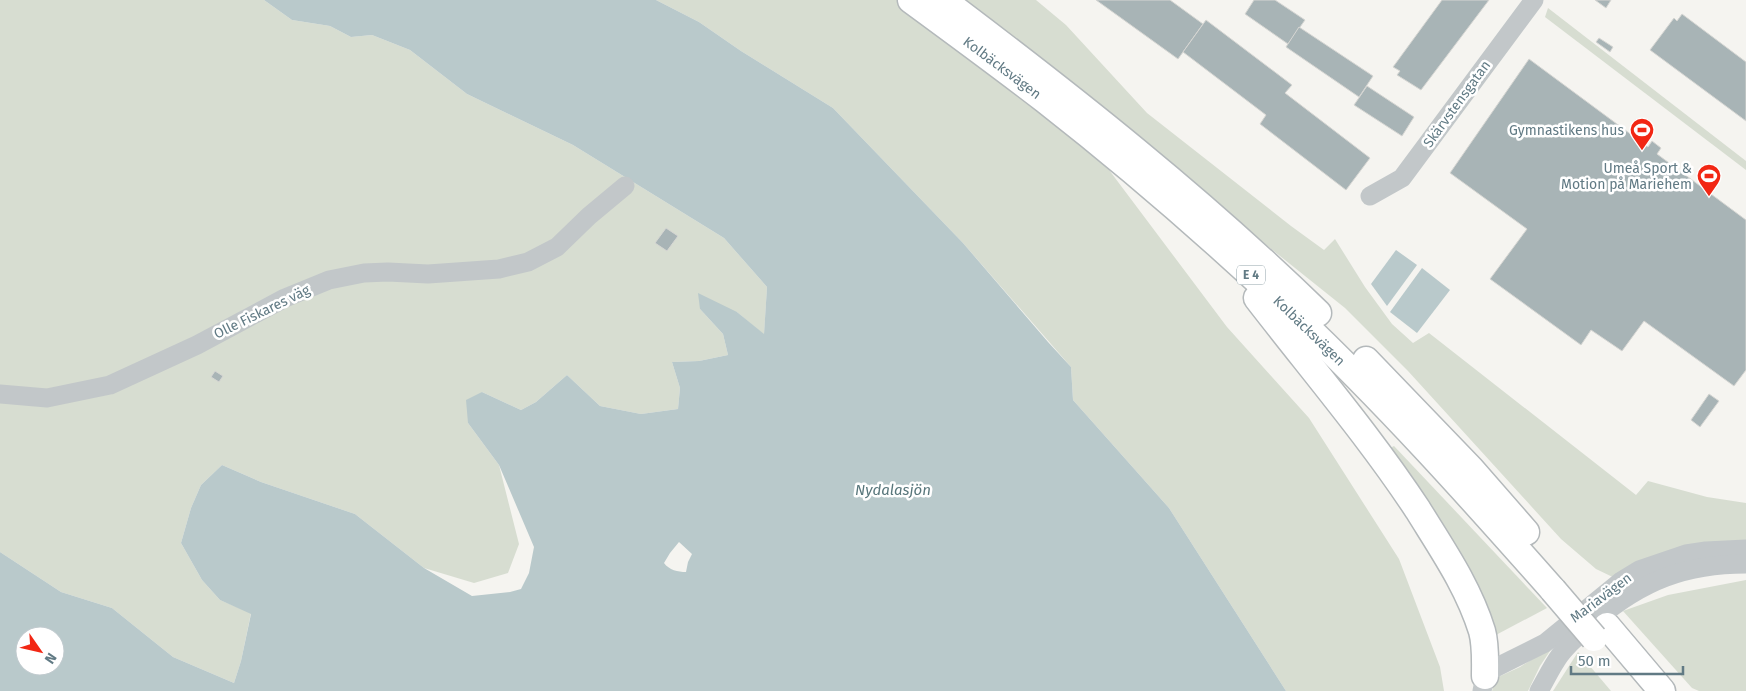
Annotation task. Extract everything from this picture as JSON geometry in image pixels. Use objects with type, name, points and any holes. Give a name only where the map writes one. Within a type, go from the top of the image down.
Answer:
[{"type":"highway","name":"Kolbäcksvägen","points":[[911,0],[1045,100],[1150,186],[1226,252],[1295,316],[1402,423],[1459,484],[1560,584]]},
{"type":"highway","name":"Kolbäcksvägen","points":[[943,0],[1133,147],[1190,195],[1264,262],[1360,354],[1471,469],[1560,584],[1600,632],[1662,691]]},
{"type":"highway","points":[[1226,252],[1256,296],[1407,494],[1444,549],[1474,607],[1483,632],[1485,650],[1483,683]]},
{"type":"highway","name":"Kolbäcksvägen","points":[[1600,632],[1638,691]]},
{"type":"street","name":"Skärvstensgatan","points":[[1370,196],[1402,178],[1534,0]]},
{"type":"street","name":"Olle Fiskares väg","points":[[0,394],[47,398],[110,385],[197,345],[286,298],[329,280],[364,273],[428,274],[500,269],[528,262],[557,247],[589,216],[625,186]]},
{"type":"street","name":"Mariavägen","points":[[1483,683],[1503,663],[1545,643],[1620,581],[1639,570],[1686,554],[1746,549]]},
{"type":"street","name":"Mariavägen","points":[[1539,691],[1560,654],[1616,603],[1635,590],[1672,574],[1689,570],[1725,564],[1746,564]]},
{"type":"shaded area","points":[[0,0],[264,0],[292,20],[330,26],[351,37],[372,35],[410,50],[467,94],[573,145],[724,238],[767,287],[764,335],[737,312],[700,309],[723,334],[728,355],[699,361],[672,362],[680,388],[678,409],[641,414],[600,406],[567,375],[536,402],[521,410],[482,392],[468,423],[499,465],[519,544],[508,573],[474,583],[424,568],[355,514],[261,482],[222,465],[201,485],[191,508],[181,543],[202,580],[220,600],[251,613],[241,661],[234,683],[173,657],[112,608],[61,592],[0,552]]},
{"type":"shaded area","points":[[656,0],[1036,0],[1066,25],[1147,113],[1324,250],[1335,239],[1365,287],[1392,324],[1413,343],[1429,333],[1636,495],[1648,481],[1707,497],[1746,503],[1746,549],[1621,581],[1596,569],[1561,539],[1408,371],[1345,308],[1080,96],[1067,114],[1227,327],[1309,418],[1399,559],[1440,667],[1444,691],[1286,691],[1169,508],[1073,400],[1071,367],[963,243],[833,108],[741,51],[699,22]]},
{"type":"shaded area","points":[[1548,8],[1746,161],[1746,170],[1545,17]]},
{"type":"shaded area","points":[[1394,446],[1547,608],[1494,636],[1386,450]]},
{"type":"shaded area","points":[[1746,580],[1746,691],[1699,691],[1692,688],[1623,611],[1668,595]]},
{"type":"shaded area","points":[[1554,645],[1540,666],[1528,691],[1492,691],[1496,678],[1520,667]]},
{"type":"shaded area","points":[[1578,652],[1611,691],[1553,691]]},
{"type":"water","name":"Nydalasjön","points":[[264,0],[656,0],[699,22],[741,51],[833,108],[963,243],[1071,367],[1073,400],[1169,508],[1286,691],[0,691],[0,552],[61,592],[112,608],[173,657],[234,683],[241,661],[251,614],[220,600],[202,580],[181,543],[191,508],[201,485],[222,465],[261,482],[355,514],[424,568],[472,596],[521,589],[529,573],[534,547],[499,465],[468,423],[466,400],[482,392],[521,410],[536,402],[567,375],[600,406],[641,414],[678,409],[680,388],[672,362],[699,361],[728,355],[723,334],[700,309],[698,293],[737,312],[764,334],[767,287],[724,238],[573,145],[467,94],[410,50],[372,35],[351,37],[330,26],[292,20]],"holes":[[[679,542],[692,554],[686,572],[674,570],[664,563]]]},
{"type":"water","points":[[1396,250],[1417,265],[1387,306],[1371,284]]},
{"type":"water","points":[[1422,268],[1450,290],[1417,333],[1390,312]]},
{"type":"building","points":[[1096,0],[1170,0],[1203,24],[1178,59]]},
{"type":"building","points":[[1254,0],[1275,0],[1305,20],[1288,44],[1245,14]]},
{"type":"building","points":[[1442,0],[1489,0],[1421,90],[1397,75],[1400,71],[1393,67]]},
{"type":"building","points":[[1595,0],[1611,0],[1606,8]]},
{"type":"building","points":[[1682,14],[1746,62],[1746,121],[1650,50],[1674,18],[1677,21]]},
{"type":"building","points":[[1206,20],[1292,85],[1285,93],[1370,158],[1346,190],[1260,124],[1266,115],[1183,52]]},
{"type":"building","points":[[1299,27],[1373,76],[1359,97],[1286,47]]},
{"type":"building","points":[[1599,38],[1613,47],[1610,52],[1596,42]]},
{"type":"building","points":[[1529,59],[1648,147],[1652,141],[1661,148],[1657,154],[1746,220],[1746,370],[1734,386],[1644,321],[1622,351],[1591,330],[1581,345],[1490,279],[1527,229],[1450,173]]},
{"type":"building","points":[[1367,86],[1414,117],[1402,136],[1354,105]]},
{"type":"building","points":[[666,228],[678,236],[667,251],[655,243]]},
{"type":"building","points":[[215,371],[223,376],[219,382],[211,377]]},
{"type":"building","points":[[1709,394],[1719,401],[1700,427],[1691,420]]},
{"type":"place","name":"Gymnastikens hus","points":[[1642,151]]},
{"type":"place","name":"Umeå Sport & Motion på Mariehem","points":[[1709,197]]}]
